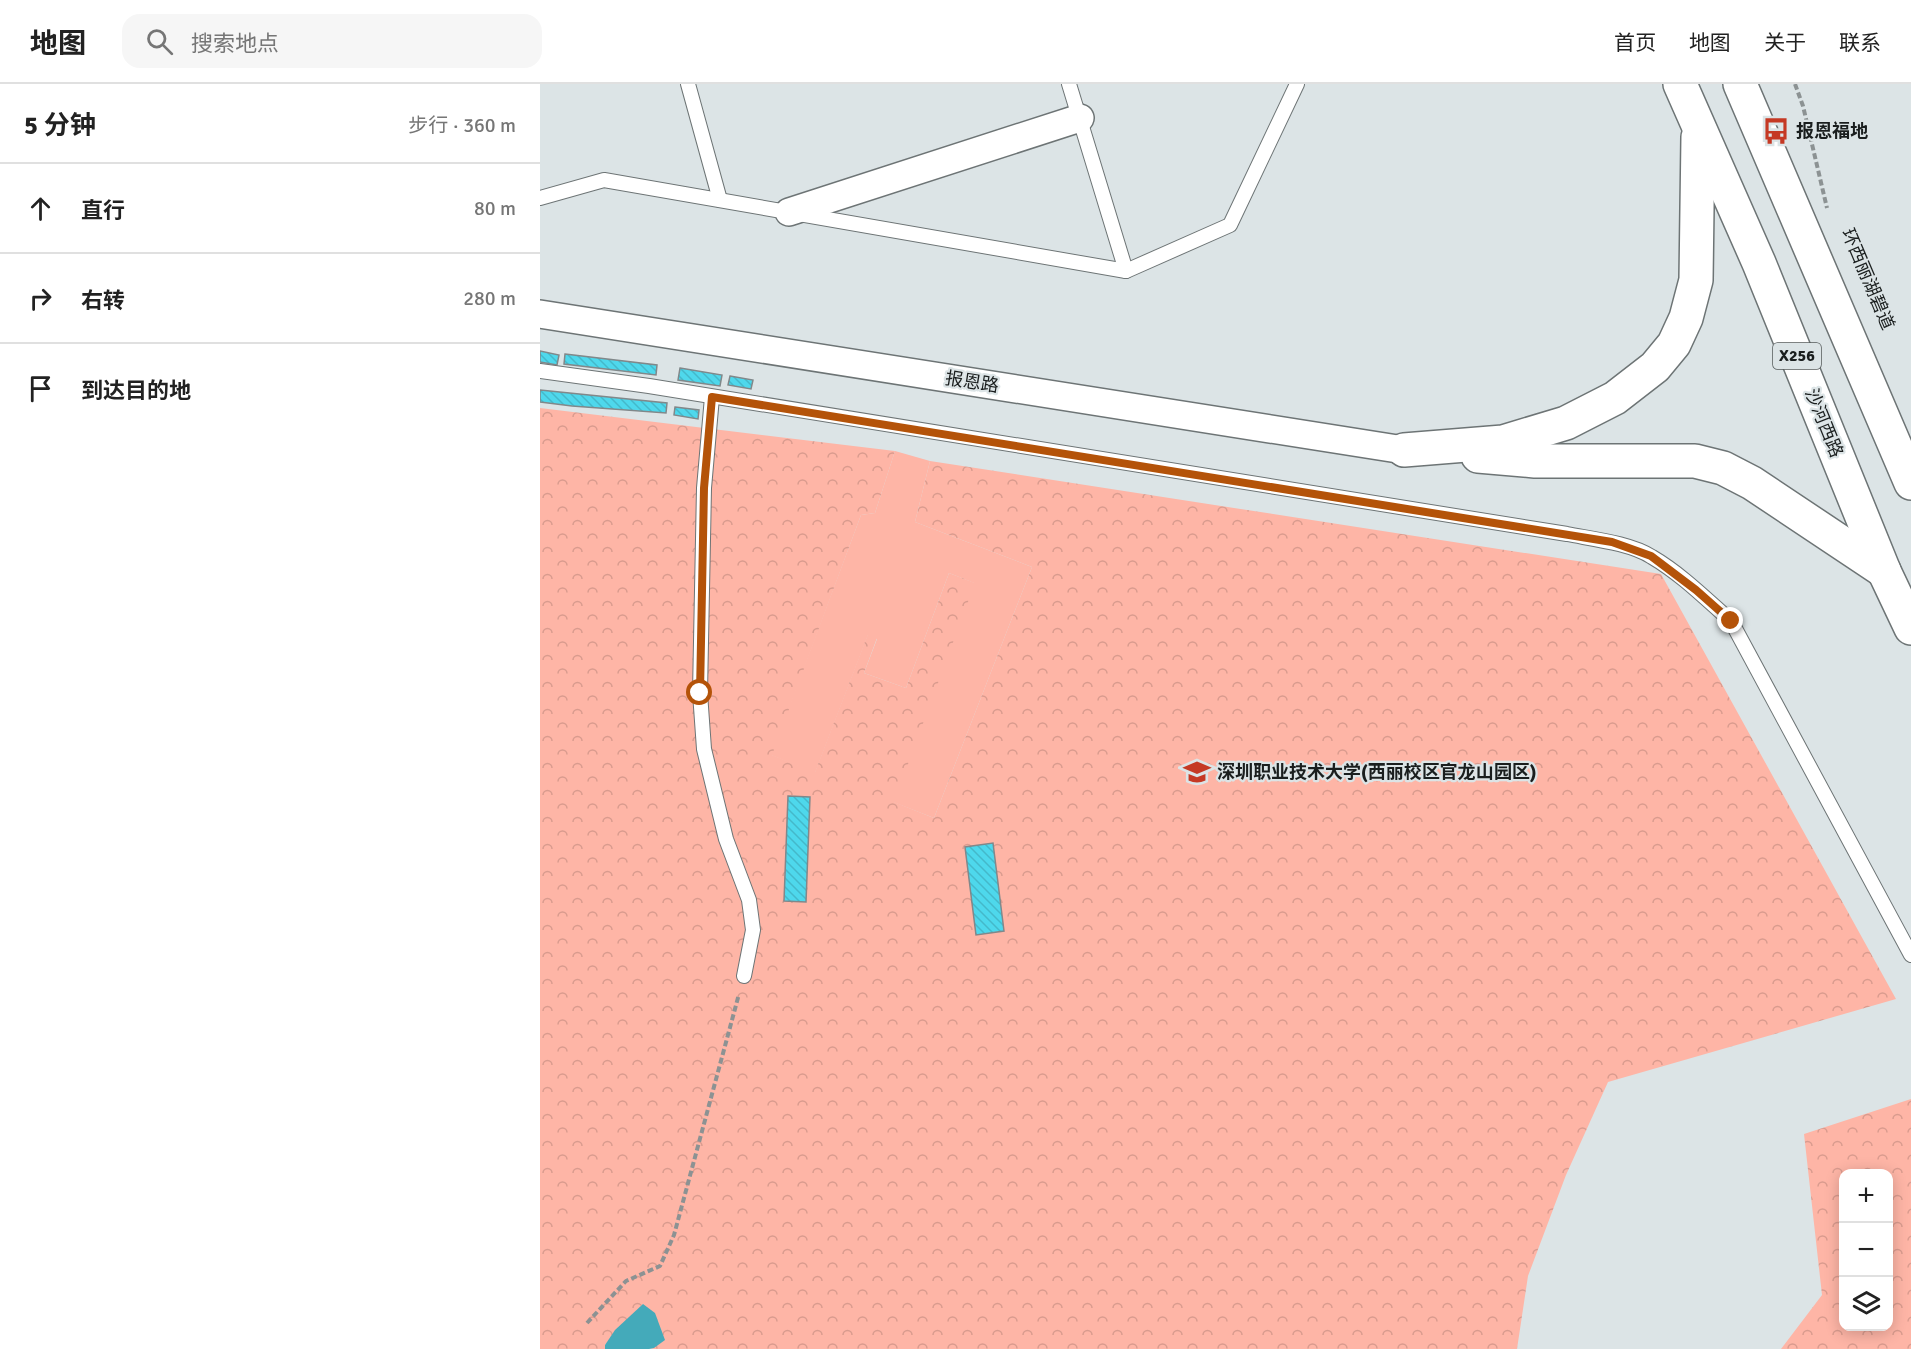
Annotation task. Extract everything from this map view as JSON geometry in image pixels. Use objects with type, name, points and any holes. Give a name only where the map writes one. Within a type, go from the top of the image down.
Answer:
[{"type":"main road","name":"沙河西路","points":[[1680,84],[1759,263],[1884,571],[1911,628]]},
{"type":"main road","points":[[1740,84],[1911,483]]},
{"type":"main road","points":[[1404,450],[1503,442],[1566,423],[1615,398],[1655,367],[1674,344],[1686,318],[1696,280],[1698,126]]},
{"type":"main road","points":[[1404,450],[1535,461],[1695,461],[1723,468],[1752,483],[1884,571]]},
{"type":"street","points":[[789,212],[1080,118]]},
{"type":"street","name":"报恩路","points":[[540,314],[1404,450]]},
{"type":"lane","points":[[688,84],[720,200]]},
{"type":"lane","points":[[1069,84],[1126,271]]},
{"type":"lane","points":[[540,198],[604,180],[1126,271],[1230,225],[1298,84]]},
{"type":"lane","points":[[540,371],[1567,534],[1612,542],[1651,556],[1696,590],[1731,621],[1911,955]]},
{"type":"lane","points":[[712,397],[704,499],[700,693],[704,749],[726,839],[749,900],[753,930],[744,976]]},
{"type":"path","name":"环西丽湖碧道","points":[[1795,84],[1803,106],[1827,209]]},
{"type":"path","points":[[587,1323],[626,1281],[660,1266],[674,1235],[744,976]]},
{"type":"green space","name":"深圳职业技术大学(西丽校区官龙山园区)","points":[[540,408],[895,451],[875,513],[861,515],[772,755],[815,772],[868,634],[877,638],[864,673],[906,688],[949,573],[975,583],[894,802],[934,818],[1032,567],[915,522],[930,461],[1661,574],[1896,999],[1608,1082],[1566,1175],[1528,1276],[1517,1349],[649,1349],[654,1348],[643,1304],[605,1345],[605,1349],[540,1349]]},
{"type":"green space","points":[[895,451],[930,461],[915,522],[1032,567],[934,818],[893,802],[974,583],[949,573],[906,688],[864,673],[877,639],[868,635],[815,773],[771,755],[861,515],[875,513]]},
{"type":"green space","points":[[1911,1099],[1911,1349],[1781,1349],[1822,1295],[1804,1134]]},
{"type":"water","points":[[643,1304],[655,1313],[665,1340],[649,1349],[605,1349],[605,1345],[615,1330]]},
{"type":"building","points":[[540,351],[559,355],[557,365],[540,362]]},
{"type":"building","points":[[565,354],[657,365],[656,375],[564,364]]},
{"type":"building","points":[[680,368],[722,375],[720,386],[678,380]]},
{"type":"building","points":[[730,376],[753,380],[751,389],[728,385]]},
{"type":"building","points":[[540,390],[667,403],[666,413],[540,402]]},
{"type":"building","points":[[675,407],[699,410],[698,419],[674,415]]},
{"type":"building","points":[[788,796],[810,797],[806,902],[784,901]]},
{"type":"building","points":[[993,843],[1004,931],[976,935],[965,847]]},
{"type":"place","name":"报恩福地","points":[[1776,131]]},
{"type":"place","name":"深圳职业技术大学(西丽校区官龙山园区)","points":[[1197,772]]},
{"type":"route","points":[[700,693],[704,488],[712,397],[1612,542],[1651,556],[1696,590],[1731,621]]}]
